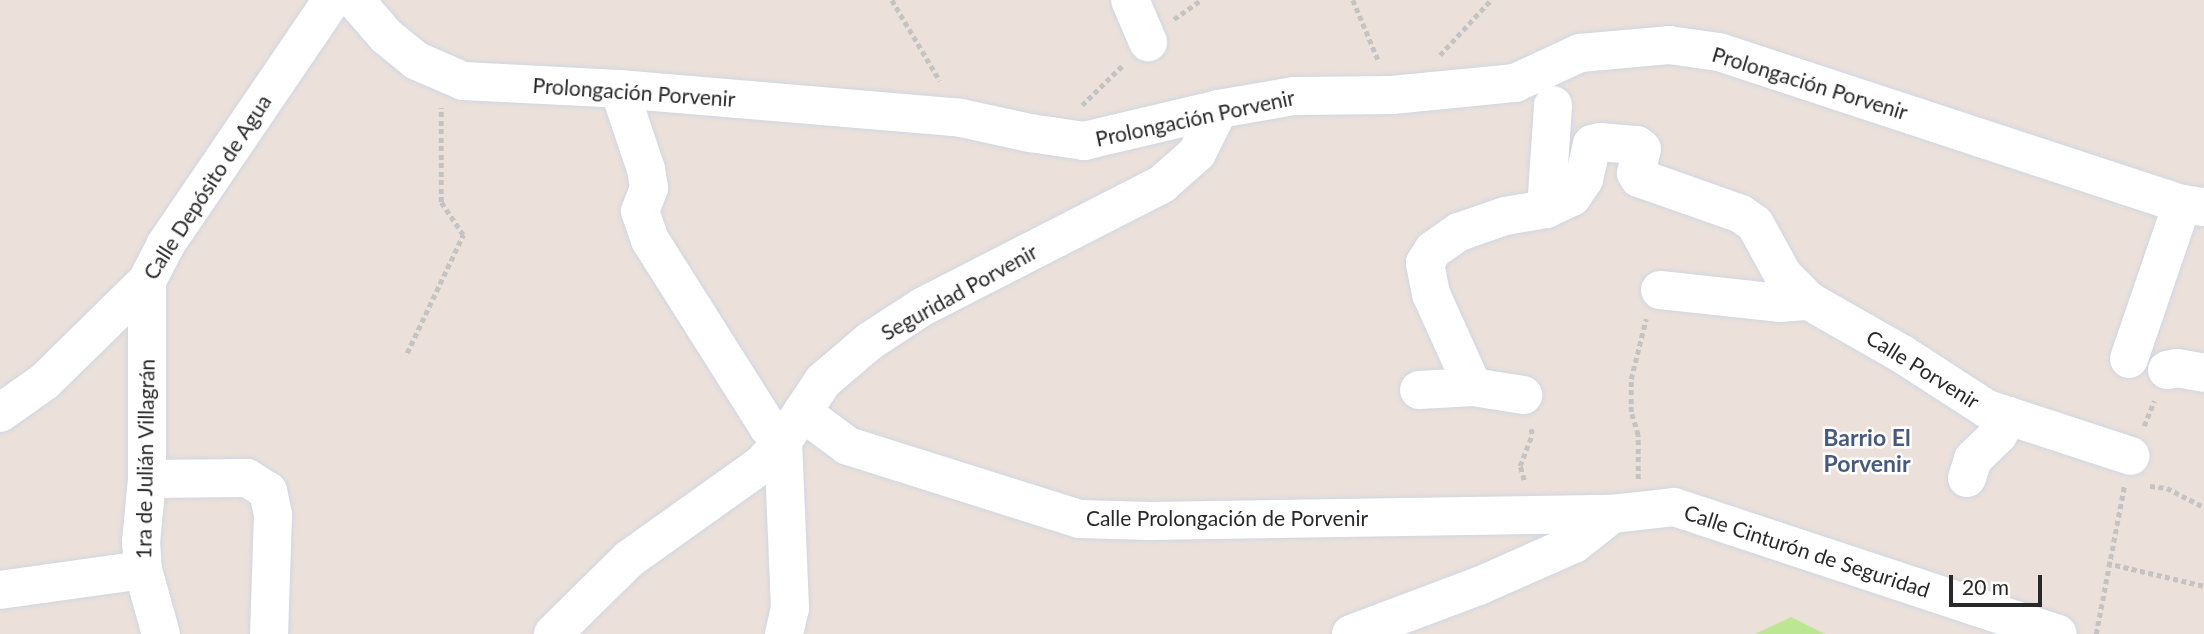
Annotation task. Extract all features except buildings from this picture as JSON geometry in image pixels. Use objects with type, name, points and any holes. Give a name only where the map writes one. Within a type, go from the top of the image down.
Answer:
[{"type":"street","name":"Calle Depósito de Agua","points":[[0,413],[45,381],[148,281],[166,244],[332,0]]},
{"type":"street","name":"Prolongación Porvenir","points":[[355,0],[386,36],[417,61],[463,81],[620,89],[961,118],[1030,134],[1084,141],[1219,109],[1294,96],[1392,95],[1515,83],[1580,53],[1669,45],[1719,52],[2193,205]]},
{"type":"street","points":[[1130,0],[1148,42]]},
{"type":"street","name":"Calle Prolongación de Porvenir","points":[[620,89],[646,169],[649,188],[640,211],[650,240],[768,427],[792,426],[1080,519],[1150,521],[1534,515],[1624,512],[1674,507]]},
{"type":"street","points":[[1473,387],[1431,294],[1424,263],[1433,250],[1459,232],[1505,216],[1546,209],[1553,105]]},
{"type":"street","name":"Seguridad Porvenir","points":[[554,634],[629,559],[761,465],[823,381],[870,341],[922,307],[1162,184],[1197,153],[1219,109]]},
{"type":"street","name":"Calle Porvenir","points":[[1546,209],[1578,192],[1592,144],[1600,142],[1637,145],[1642,149],[1636,173],[1644,182],[1741,214],[1755,224],[1783,275],[1809,301],[1902,354],[1987,409],[2009,416],[2135,477]]},
{"type":"street","points":[[2130,359],[2193,205]]},
{"type":"street","name":"1ra de Julián Villagrán","points":[[148,281],[147,479],[141,542],[144,570],[161,634]]},
{"type":"street","points":[[1660,290],[1779,303],[1809,301]]},
{"type":"street","points":[[1419,390],[1473,387],[1523,395]]},
{"type":"street","points":[[1967,478],[1973,460],[1998,435],[2009,416]]},
{"type":"street","points":[[784,634],[790,608],[792,426]]},
{"type":"street","points":[[147,479],[247,478],[268,491],[273,515],[269,634]]},
{"type":"street","name":"Calle Cinturón de Seguridad","points":[[1674,507],[2058,634]]},
{"type":"street","points":[[1351,634],[1479,586],[1574,544],[1624,512]]},
{"type":"street","points":[[0,590],[144,570]]},
{"type":"path","points":[[892,0],[961,118]]},
{"type":"path","points":[[1353,0],[1392,95]]},
{"type":"path","points":[[1439,56],[1491,0]]},
{"type":"path","points":[[407,354],[463,234],[441,202],[442,72]]},
{"type":"path","points":[[1624,512],[1637,435],[1631,412],[1631,379],[1650,304],[1660,290]]},
{"type":"path","points":[[2096,634],[2107,564],[2135,477],[2185,372]]},
{"type":"path","points":[[1523,395],[1532,434],[1520,467],[1534,515]]},
{"type":"path","points":[[2135,477],[2167,488],[2204,507]]},
{"type":"path","points":[[2107,564],[2204,586]]},
{"type":"green space","points":[[1791,617],[1825,634],[1755,634]]},
{"type":"district","name":"Barrio El Porvenir","points":[[1867,450]]}]
